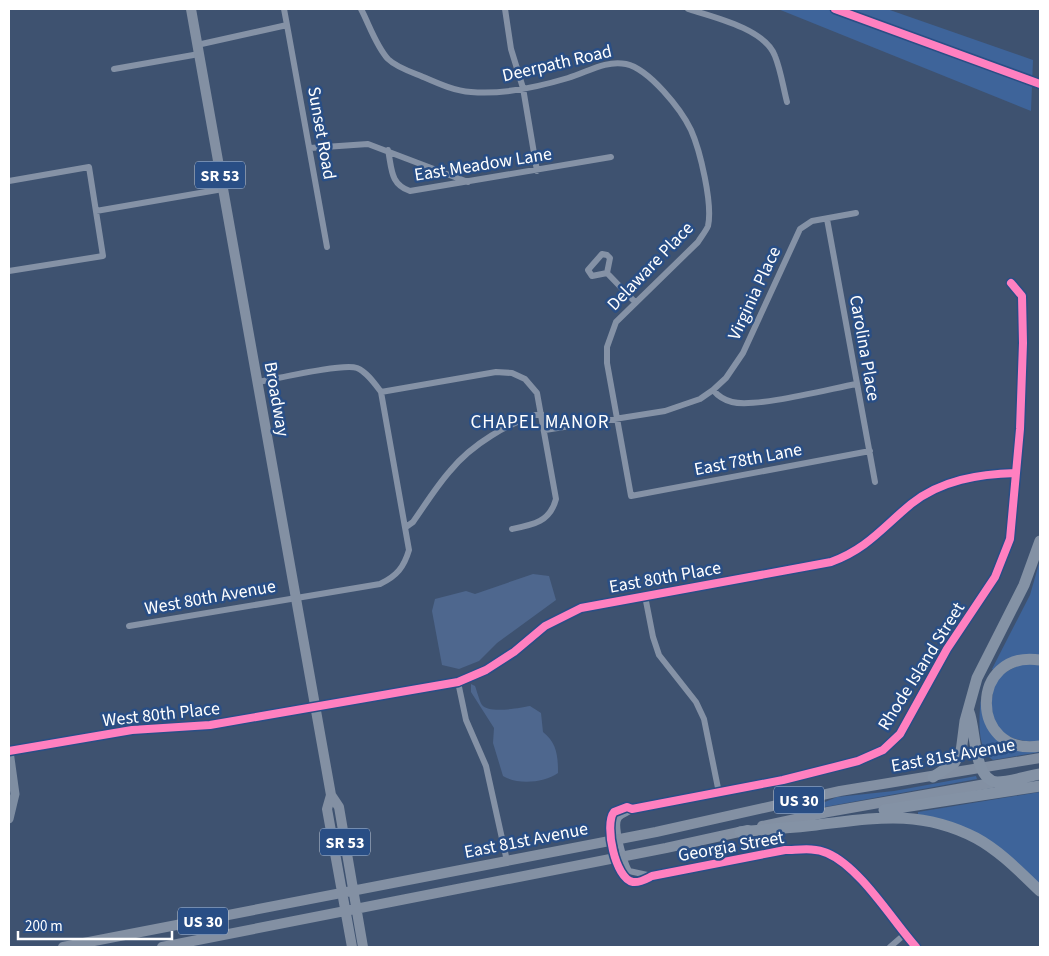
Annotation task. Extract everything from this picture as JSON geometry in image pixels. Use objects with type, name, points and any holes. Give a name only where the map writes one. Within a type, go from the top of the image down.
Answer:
[{"type":"highway","points":[[933,777],[954,763],[960,755],[963,745],[965,721],[969,712],[976,678],[1026,581],[1040,541]]},
{"type":"highway","points":[[1040,660],[1017,660],[1004,667],[990,683],[986,702],[990,723],[998,734],[1019,746],[1040,746]]},
{"type":"highway","points":[[969,712],[980,768],[987,777],[997,782]]},
{"type":"highway","name":"East 81st Avenue","points":[[997,782],[1040,774]]},
{"type":"highway","points":[[834,822],[863,814],[1040,786]]},
{"type":"highway","points":[[740,832],[896,816],[916,818],[953,828],[988,846],[1011,863],[1040,891]]},
{"type":"main road","name":"Broadway","points":[[190,9],[331,795],[338,807],[364,947]]},
{"type":"main road","name":"East 81st Avenue","points":[[342,893],[616,840],[840,791],[1040,758]]},
{"type":"main road","name":"East 81st Avenue","points":[[345,912],[620,857],[818,814],[997,782]]},
{"type":"main road","name":"Broadway","points":[[331,795],[327,809],[352,947]]},
{"type":"main road","name":"US 30","points":[[64,947],[342,893]]},
{"type":"main road","name":"US 30","points":[[162,947],[345,912]]},
{"type":"street","points":[[114,69],[287,25],[284,9]]},
{"type":"street","name":"Deerpath Road","points":[[361,9],[388,59],[408,71],[445,86],[471,92],[523,88],[569,78],[611,63],[624,64],[642,71],[651,78],[684,117],[691,132],[709,203]]},
{"type":"street","points":[[505,9],[511,50],[523,88],[537,171]]},
{"type":"street","points":[[688,9],[747,30],[767,44],[775,55],[788,102]]},
{"type":"street","name":"Sunset Road","points":[[287,25],[327,247]]},
{"type":"street","points":[[310,148],[368,144],[388,150],[470,183]]},
{"type":"street","name":"East Meadow Lane","points":[[388,150],[395,183],[400,188],[410,192],[611,157]]},
{"type":"street","points":[[9,181],[89,167],[103,256],[9,271]]},
{"type":"street","points":[[96,211],[223,189]]},
{"type":"street","name":"Delaware Place","points":[[631,496],[607,363],[607,347],[616,322],[698,242],[708,227],[709,203]]},
{"type":"street","name":"Virginia Place","points":[[545,430],[665,411],[684,406],[713,390],[726,378],[743,354],[800,228],[812,221],[856,213]]},
{"type":"street","name":"Carolina Place","points":[[826,219],[875,482]]},
{"type":"street","points":[[607,273],[636,302]]},
{"type":"street","name":"Rhode Island Street","points":[[620,857],[616,840],[617,820],[632,810],[720,793],[858,761],[878,753],[896,739],[907,724],[947,649],[995,577],[1003,561],[1012,531],[1023,343],[1022,296],[1011,283]]},
{"type":"street","points":[[258,382],[340,368],[356,368],[371,379],[381,392],[406,527],[409,550],[405,564],[394,578],[380,584],[296,597]]},
{"type":"street","points":[[381,392],[496,372],[512,373],[525,379],[537,393],[555,489],[553,508],[542,521],[512,528]]},
{"type":"street","points":[[713,390],[719,397],[733,402],[753,403],[856,384]]},
{"type":"street","points":[[406,527],[414,522],[450,470],[464,456],[482,442],[523,419],[541,413]]},
{"type":"street","name":"East 78th Lane","points":[[631,496],[870,451]]},
{"type":"street","name":"East 80th Place","points":[[316,707],[458,682],[499,662],[533,634],[567,613],[586,606],[831,562],[867,544],[911,504],[938,488],[970,478],[1016,473]]},
{"type":"street","points":[[645,596],[657,650],[696,702],[704,719],[720,793]]},
{"type":"street","name":"West 80th Avenue","points":[[129,626],[296,597]]},
{"type":"street","points":[[458,682],[466,720],[486,766],[507,861]]},
{"type":"street","name":"West 80th Place","points":[[9,751],[132,730],[208,725],[316,707]]},
{"type":"street","points":[[9,751],[15,794],[9,820]]},
{"type":"street","name":"Georgia Street","points":[[620,857],[618,871],[626,879],[637,882],[652,876],[782,851],[806,849],[826,852],[854,872],[916,947]]},
{"type":"street","points":[[890,947],[905,934]]},
{"type":"shaded area","points":[[778,9],[887,9],[1033,60],[1031,111]]},
{"type":"shaded area","points":[[1040,560],[1040,658],[995,671],[992,669],[1030,595]]},
{"type":"shaded area","points":[[533,574],[549,576],[556,600],[497,643],[479,661],[459,669],[442,665],[432,611],[435,599],[466,591],[475,594]]},
{"type":"shaded area","points":[[1022,663],[1040,665],[1040,742],[1020,740],[1004,733],[999,728],[992,711],[993,691],[997,681],[1004,674]]},
{"type":"shaded area","points":[[471,684],[475,686],[482,705],[486,708],[504,710],[530,706],[541,713],[543,732],[548,736],[556,750],[558,773],[545,779],[530,782],[516,781],[503,776],[493,743],[494,728],[471,692]]},
{"type":"shaded area","points":[[981,698],[982,711],[993,735],[1040,749],[1040,752],[993,760],[988,755],[981,740]]},
{"type":"shaded area","points":[[976,776],[977,779],[803,811],[837,797],[894,791]]},
{"type":"shaded area","points":[[1040,792],[1040,886],[1008,857],[918,815],[918,812]]},
{"type":"cycle path","points":[[835,9],[1040,84]]},
{"type":"cycle path","points":[[916,947],[863,882],[839,860],[827,853],[811,849],[785,850],[652,876],[633,882],[627,879],[616,862],[611,839],[611,818],[614,812],[627,807],[632,809],[783,780],[858,761],[883,750],[900,734],[947,649],[995,577],[1010,539],[1020,429],[1023,343],[1022,296],[1011,283]]},
{"type":"cycle path","points":[[9,751],[132,730],[210,725],[458,682],[486,670],[514,652],[545,626],[581,608],[831,562],[844,557],[865,544],[911,504],[935,489],[974,477],[1016,473]]},
{"type":"district","name":"CHAPEL MANOR","points":[[540,421]]}]
